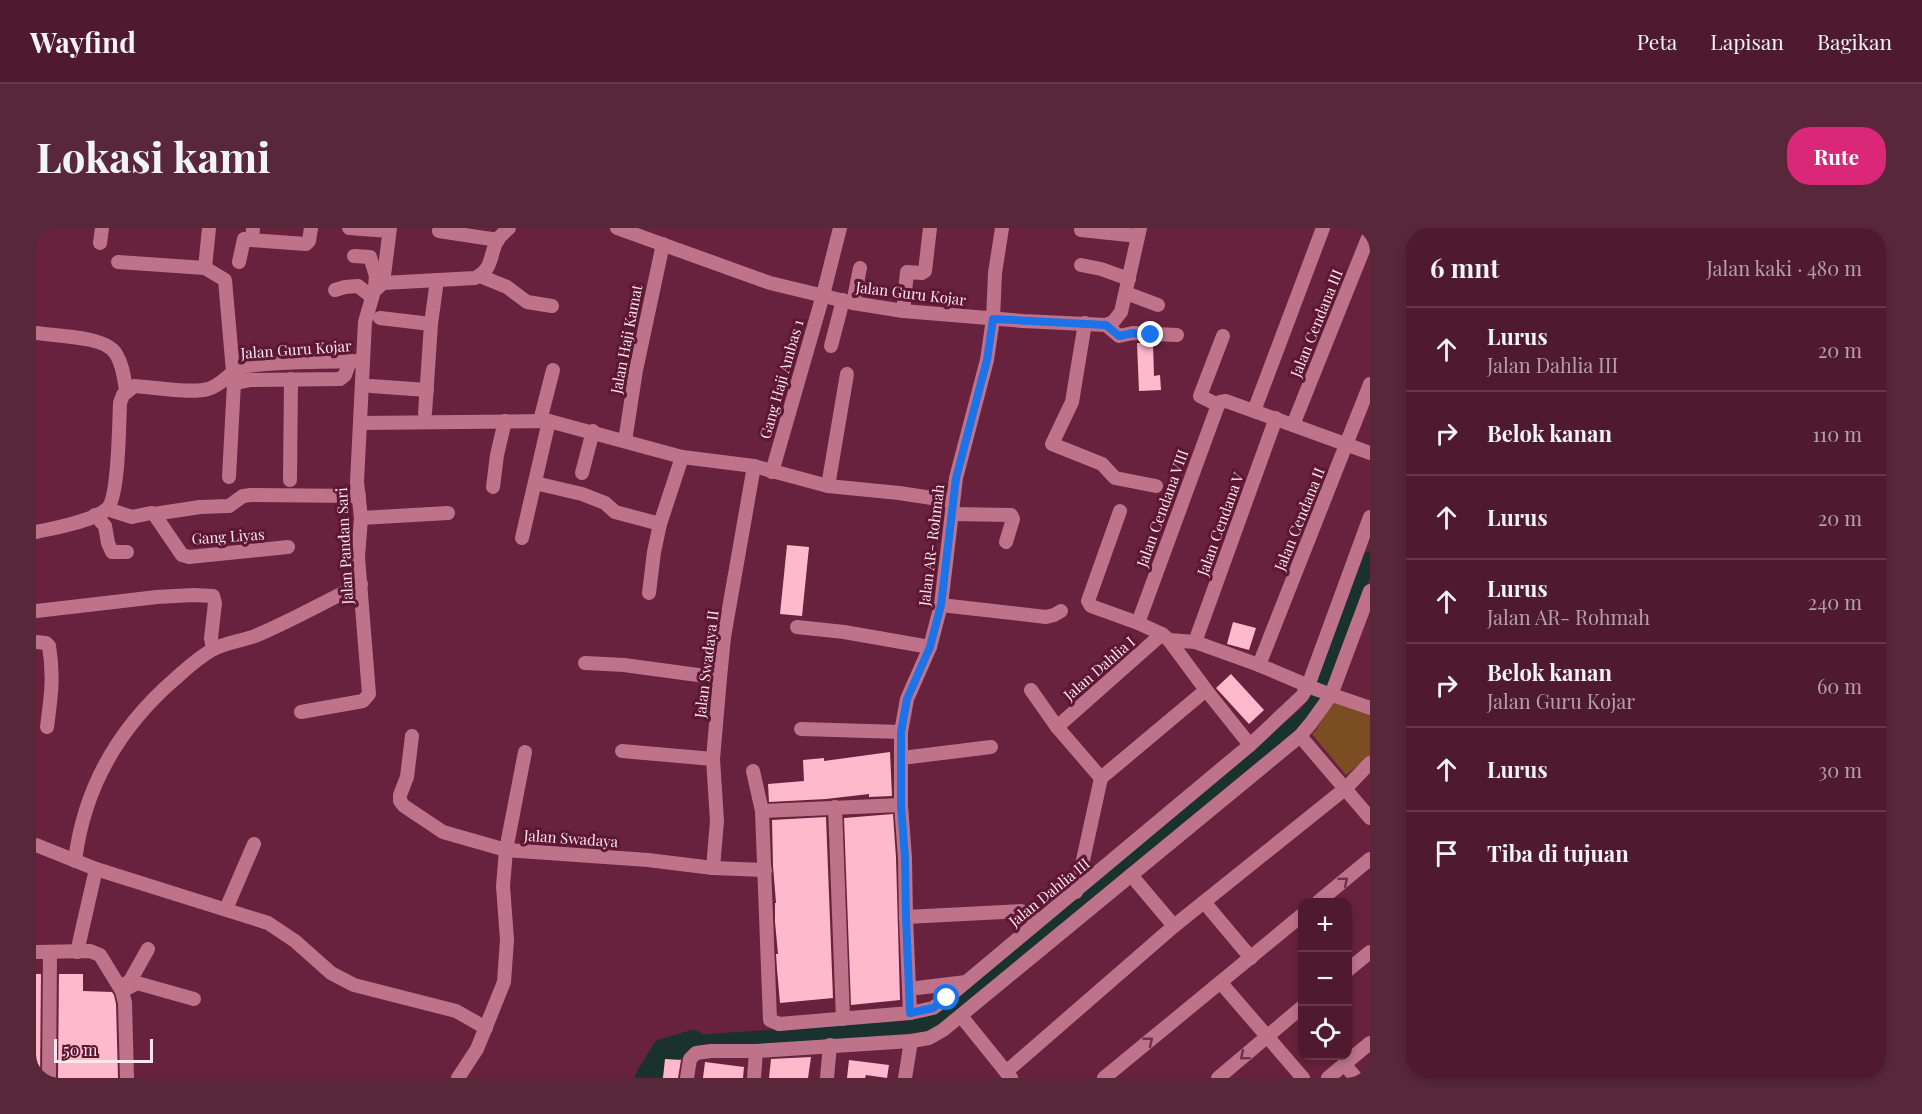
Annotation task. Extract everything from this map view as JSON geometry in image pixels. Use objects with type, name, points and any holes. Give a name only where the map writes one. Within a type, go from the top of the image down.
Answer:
[{"type":"street","points":[[100,243],[102,228]]},
{"type":"street","points":[[205,268],[209,228]]},
{"type":"street","points":[[239,262],[244,239],[252,234],[306,244],[309,241],[311,228]]},
{"type":"street","points":[[349,228],[390,230],[376,290]]},
{"type":"street","points":[[335,290],[358,286],[376,290],[437,280],[476,279],[492,261],[498,240],[509,228]]},
{"type":"street","name":"Jalan Guru Kojar","points":[[617,228],[770,283],[848,301],[903,311],[1106,325],[1119,336],[1133,333],[1177,335]]},
{"type":"street","name":"Gang Haji Ambas 1","points":[[772,472],[840,228]]},
{"type":"street","points":[[903,311],[907,272],[922,273],[925,271],[930,228]]},
{"type":"street","name":"Jalan AR- Rohmah","points":[[910,1013],[901,805],[901,732],[907,699],[930,647],[941,605],[956,478],[987,360],[993,319],[995,273],[1002,228]]},
{"type":"street","points":[[1254,411],[1323,228]]},
{"type":"street","points":[[1080,230],[1139,232],[1118,318],[1106,325]]},
{"type":"street","points":[[439,231],[498,240]]},
{"type":"street","name":"Jalan Cendana III","points":[[1293,424],[1370,233]]},
{"type":"street","name":"Jalan Haji Kamat","points":[[625,441],[638,359],[663,244]]},
{"type":"street","points":[[354,256],[370,258],[376,276],[376,290]]},
{"type":"street","points":[[118,262],[205,268],[227,283],[233,377],[229,477]]},
{"type":"street","points":[[1081,265],[1101,268],[1158,305]]},
{"type":"street","points":[[831,346],[860,268]]},
{"type":"street","points":[[480,276],[507,287],[527,302],[552,306]]},
{"type":"street","points":[[425,413],[431,324],[437,280]]},
{"type":"street","name":"Jalan Guru Kojar","points":[[126,390],[134,386],[208,389],[233,377],[245,366],[356,361],[365,322],[376,290]]},
{"type":"street","points":[[380,318],[431,324]]},
{"type":"street","points":[[1085,323],[1072,402],[1052,444],[1102,464],[1115,478],[1156,486]]},
{"type":"street","points":[[36,333],[99,342],[116,352],[123,368],[126,390],[120,403],[113,498],[105,526],[112,552],[127,552]]},
{"type":"street","points":[[1222,336],[1200,396],[1218,405],[1226,401],[1370,453]]},
{"type":"street","points":[[233,377],[250,380],[340,379],[356,361]]},
{"type":"street","name":"Jalan Pandan Sari","points":[[301,712],[363,701],[369,694],[358,557],[361,518],[357,482],[361,423],[356,361]]},
{"type":"street","points":[[522,538],[535,483],[553,370]]},
{"type":"street","points":[[828,486],[847,374]]},
{"type":"street","points":[[290,480],[291,379]]},
{"type":"street","name":"Jalan Cendana II","points":[[1259,665],[1370,384]]},
{"type":"street","points":[[371,386],[427,390]]},
{"type":"street","name":"Jalan Cendana VIII","points":[[1138,623],[1218,405]]},
{"type":"street","name":"Jalan Cendana V","points":[[1195,642],[1276,418]]},
{"type":"street","points":[[493,486],[505,421]]},
{"type":"street","points":[[361,423],[545,421],[593,431],[682,457],[754,466],[828,486],[899,493],[952,508],[1011,515],[1013,519],[1006,542]]},
{"type":"street","points":[[582,473],[593,431]]},
{"type":"street","points":[[649,593],[660,524],[682,457]]},
{"type":"street","name":"Jalan Swadaya II","points":[[713,868],[717,821],[713,759],[724,637],[754,466]]},
{"type":"street","points":[[535,483],[582,495],[605,503],[615,512],[660,524]]},
{"type":"street","points":[[36,532],[107,513],[132,517],[200,507],[229,506],[243,496],[251,495],[359,496]]},
{"type":"street","points":[[1120,511],[1088,601],[1091,606],[1138,623],[1166,637],[1195,642],[1370,708]]},
{"type":"street","points":[[361,518],[448,513]]},
{"type":"street","name":"Gang Liyas","points":[[154,514],[182,555],[189,557],[288,547]]},
{"type":"street","points":[[687,1078],[688,1066],[693,1055],[711,1051],[756,1051],[911,1041],[933,1036],[961,1016],[1300,736],[1311,723],[1370,517]]},
{"type":"street","points":[[75,861],[78,835],[103,767],[131,723],[166,686],[213,649],[254,636],[361,584]]},
{"type":"street","points":[[1321,691],[1370,591]]},
{"type":"street","points":[[36,611],[157,597],[209,596],[214,598],[215,603],[211,638],[213,649]]},
{"type":"street","points":[[941,605],[1046,617],[1061,611]]},
{"type":"street","points":[[797,627],[844,632],[930,647]]},
{"type":"street","points":[[1166,637],[1202,694],[1250,745]]},
{"type":"street","name":"Jalan Dahlia I","points":[[1057,727],[1166,637]]},
{"type":"street","points":[[36,642],[50,646],[52,661],[53,682],[47,727]]},
{"type":"street","points":[[585,663],[624,665],[720,678]]},
{"type":"street","points":[[1030,690],[1057,727],[1101,778]]},
{"type":"street","name":"Jalan Dahlia III","points":[[765,870],[769,1017],[772,1022],[778,1024],[843,1019],[910,1013],[933,1008],[1076,892],[1292,708],[1321,691]]},
{"type":"street","points":[[1076,892],[1101,778],[1202,694]]},
{"type":"street","points":[[801,729],[901,732]]},
{"type":"street","points":[[412,736],[406,777],[400,795],[400,801],[404,806],[443,832],[506,850],[525,752]]},
{"type":"street","points":[[1300,736],[1370,818]]},
{"type":"street","points":[[902,758],[991,747]]},
{"type":"street","points":[[622,751],[713,759]]},
{"type":"street","points":[[961,1016],[1008,1075],[1174,926],[1346,788],[1370,763]]},
{"type":"street","points":[[753,771],[762,811],[765,870]]},
{"type":"street","points":[[762,811],[901,805]]},
{"type":"street","points":[[835,807],[843,1019]]},
{"type":"street","points":[[226,909],[254,844]]},
{"type":"street","points":[[36,845],[96,869],[268,923],[295,941],[331,973],[346,981],[456,1011],[486,1028]]},
{"type":"street","name":"Jalan Swadaya","points":[[458,1078],[477,1048],[504,982],[507,962],[503,886],[506,850],[648,860],[713,868],[765,870]]},
{"type":"street","points":[[1324,898],[1370,859]]},
{"type":"street","points":[[78,952],[96,869]]},
{"type":"street","points":[[1131,875],[1174,926]]},
{"type":"street","points":[[1204,902],[1251,958]]},
{"type":"street","points":[[906,917],[1021,910],[1040,920]]},
{"type":"street","points":[[1104,1078],[1298,918]]},
{"type":"street","points":[[121,989],[130,981],[148,949]]},
{"type":"street","points":[[49,1078],[43,952],[90,951],[100,955],[121,989],[125,1003],[127,1078]]},
{"type":"street","points":[[1352,966],[1370,952]]},
{"type":"street","points":[[909,989],[967,982]]},
{"type":"street","points":[[121,989],[137,983],[194,999]]},
{"type":"street","points":[[1221,983],[1303,1078]]},
{"type":"street","points":[[1218,1078],[1298,1011]]},
{"type":"street","points":[[905,1078],[911,1041]]},
{"type":"street","points":[[1328,1078],[1370,1043]]},
{"type":"street","points":[[827,1078],[830,1045]]},
{"type":"street","points":[[754,1078],[756,1051]]},
{"type":"street","points":[[1344,1064],[1356,1078]]},
{"type":"shaded area","points":[[1334,697],[1370,711],[1370,756],[1346,775],[1312,734]]},
{"type":"building","points":[[1137,343],[1153,343],[1154,376],[1160,375],[1161,390],[1139,391]]},
{"type":"building","points":[[787,545],[809,547],[802,616],[780,614]]},
{"type":"building","points":[[1233,622],[1256,628],[1249,650],[1227,644]]},
{"type":"building","points":[[1231,674],[1264,710],[1249,724],[1216,688]]},
{"type":"building","points":[[890,752],[892,796],[869,797],[869,794],[769,802],[768,784],[804,781],[803,760],[824,758],[824,761]]},
{"type":"building","points":[[893,814],[900,1000],[851,1005],[844,818]]},
{"type":"building","points":[[826,817],[833,998],[780,1003],[776,954],[778,954],[772,820]]},
{"type":"building","points":[[36,974],[41,974],[40,1077],[36,1077]]},
{"type":"building","points":[[59,974],[83,974],[83,991],[112,992],[114,995],[118,1078],[58,1078]]},
{"type":"building","points":[[811,1057],[808,1078],[769,1078],[771,1059]]},
{"type":"building","points":[[665,1059],[681,1060],[678,1078],[663,1078]]},
{"type":"building","points":[[849,1060],[889,1065],[887,1078],[866,1075],[865,1078],[847,1078]]},
{"type":"building","points":[[705,1062],[744,1067],[743,1078],[703,1078]]},
{"type":"waterway","points":[[693,1042],[902,1028],[928,1024],[945,1014],[1306,714],[1313,705],[1323,681],[1370,558]]},
{"type":"waterway","points":[[647,1078],[663,1051],[693,1042]]},
{"type":"route","points":[[947,998],[933,1008],[910,1013],[901,805],[901,732],[907,699],[930,647],[941,605],[956,478],[987,360],[993,319],[1106,325],[1119,336],[1133,333],[1151,335]]}]
